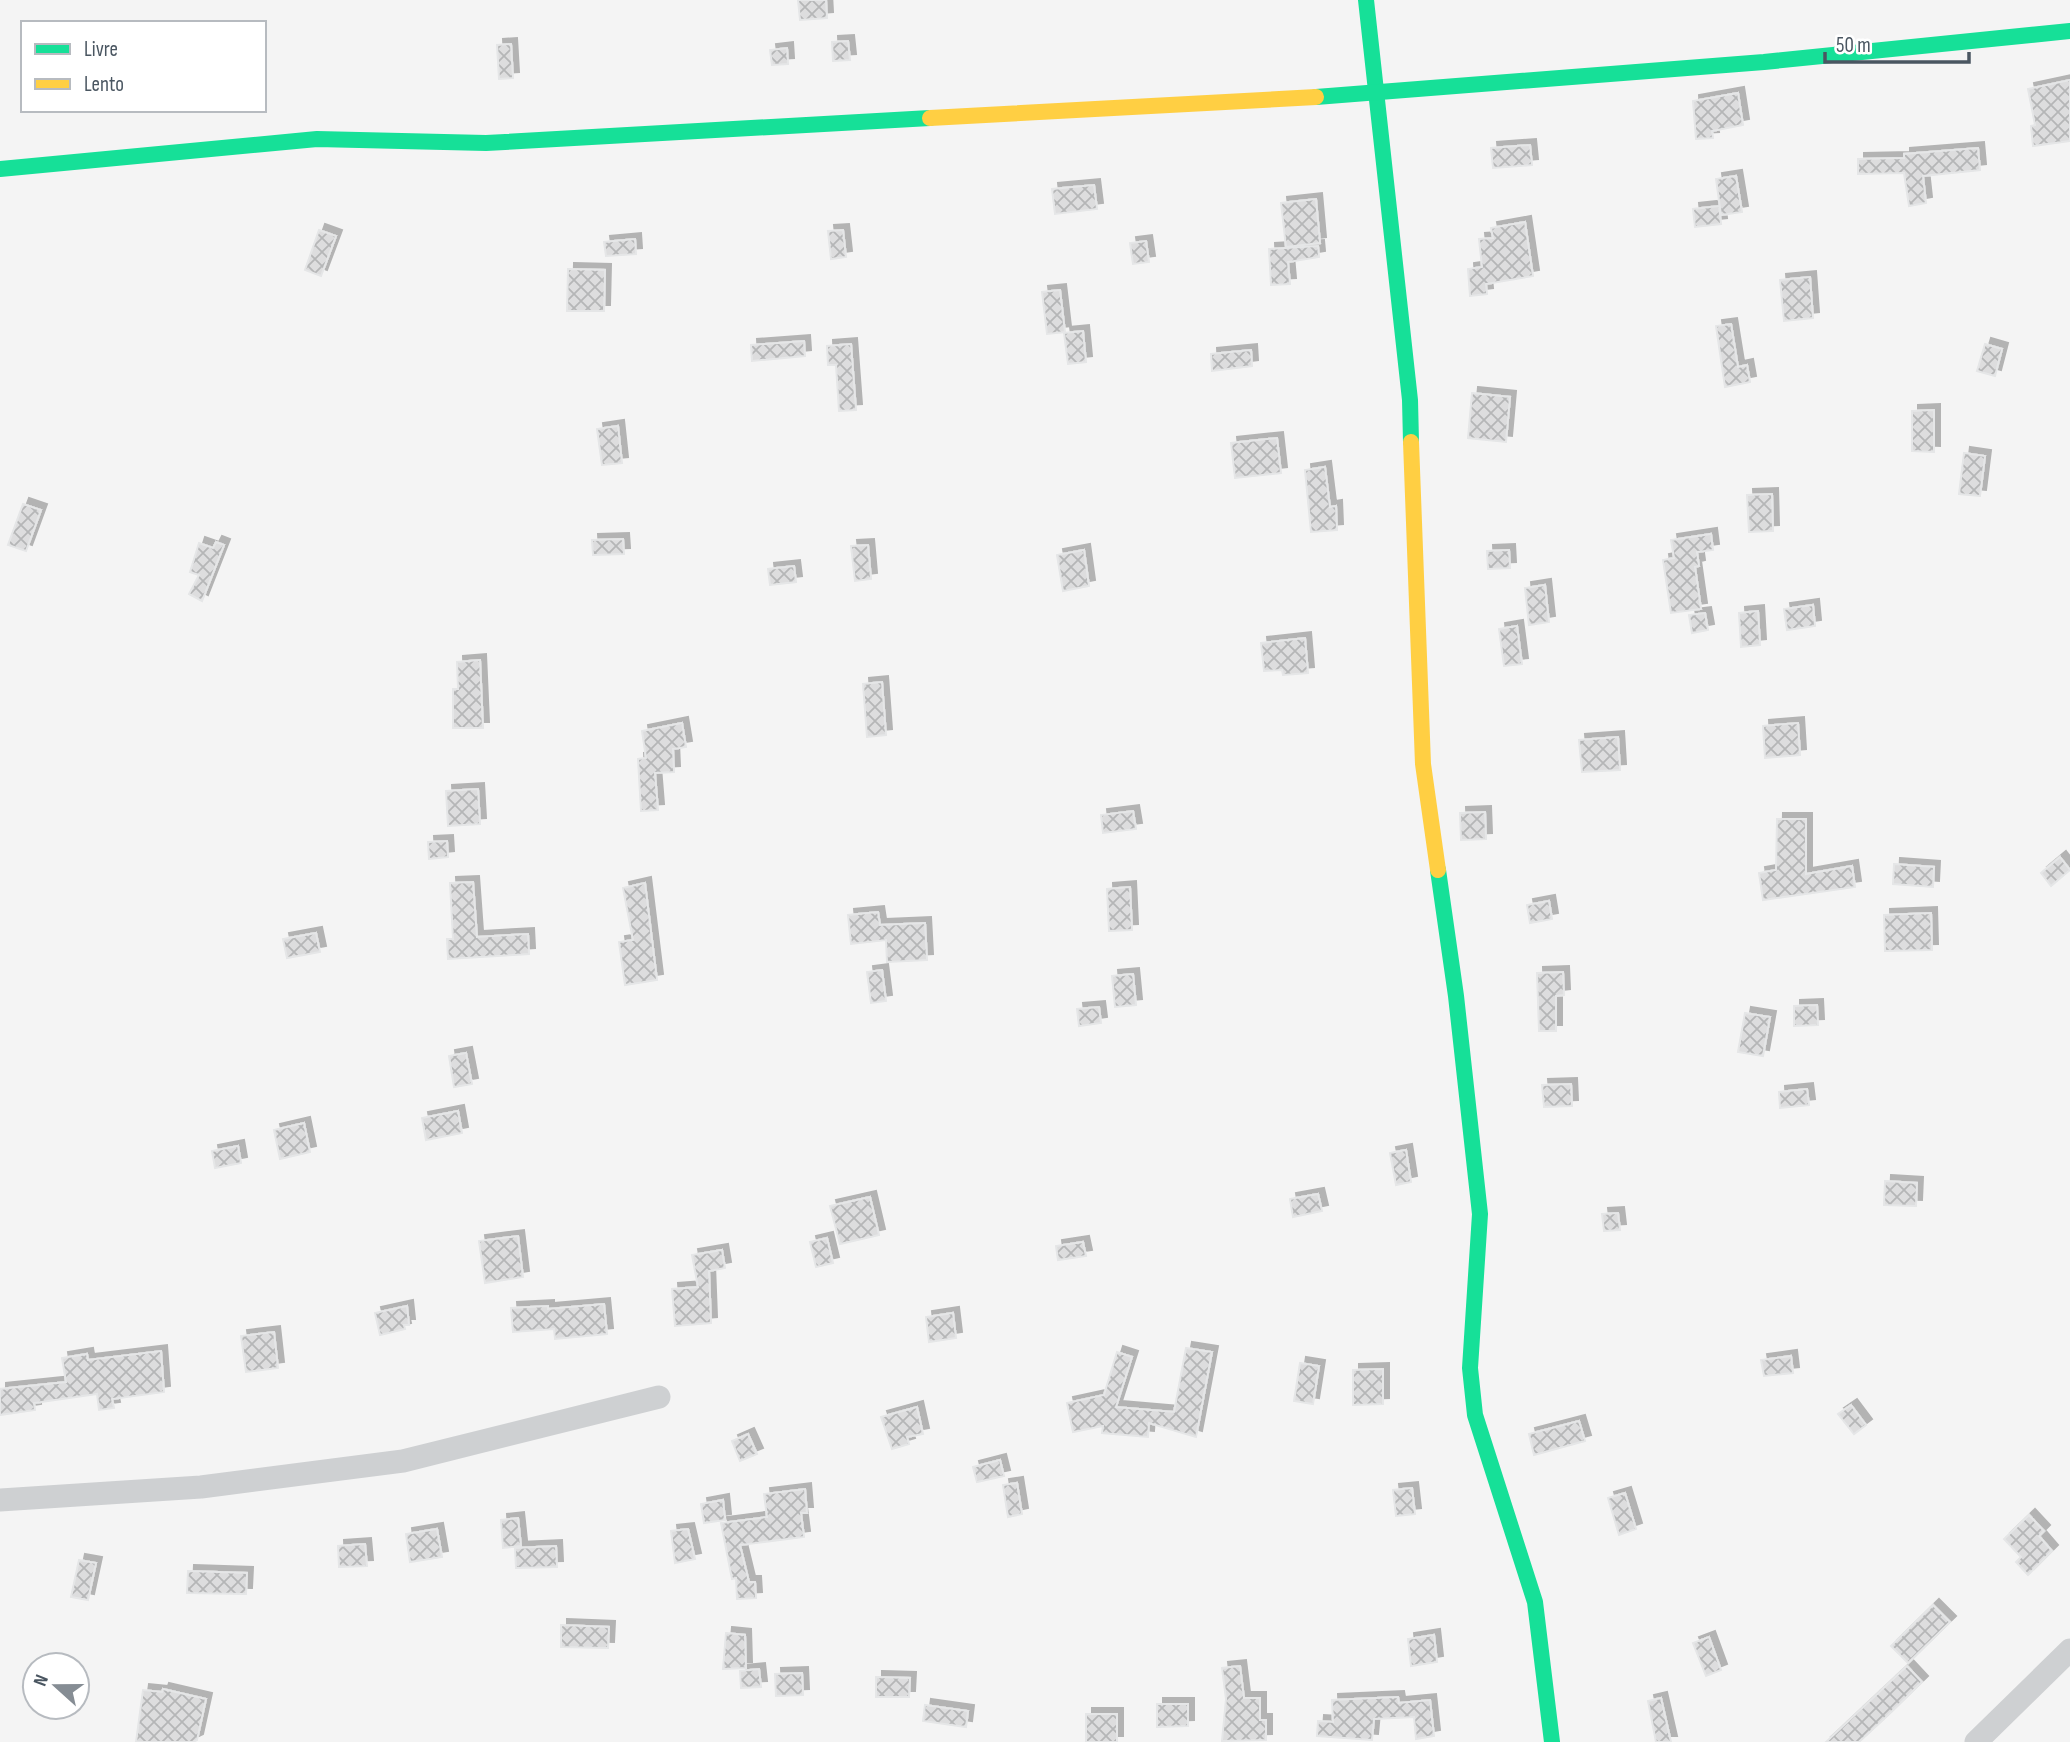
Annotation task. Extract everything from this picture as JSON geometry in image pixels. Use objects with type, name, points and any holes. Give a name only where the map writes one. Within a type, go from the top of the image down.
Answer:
[{"type":"street","points":[[1366,0],[1374,94],[1410,400],[1423,764],[1456,996],[1480,1214],[1471,1380],[1475,1415],[1535,1602],[1552,1742]]},
{"type":"street","points":[[0,169],[317,139],[486,144],[1374,94],[1764,62],[2070,31]]},
{"type":"street","points":[[0,1500],[201,1488],[403,1461],[659,1397]]},
{"type":"street","points":[[1976,1742],[2070,1650]]},
{"type":"building","points":[[798,0],[826,0],[827,18],[800,20]]},
{"type":"building","points":[[848,41],[850,60],[833,61],[832,42]]},
{"type":"building","points":[[511,44],[513,78],[499,79],[497,45]]},
{"type":"building","points":[[787,48],[788,64],[772,65],[770,50]]},
{"type":"building","points":[[2070,80],[2070,141],[2033,146],[2031,126],[2035,125],[2028,89]]},
{"type":"building","points":[[1738,93],[1743,125],[1712,131],[1713,138],[1696,139],[1693,101]]},
{"type":"building","points":[[1530,145],[1532,165],[1493,168],[1491,148]]},
{"type":"building","points":[[1978,148],[1980,170],[1923,176],[1926,203],[1909,206],[1904,173],[1858,174],[1858,159],[1904,158],[1904,154]]},
{"type":"building","points":[[1736,176],[1742,212],[1721,215],[1716,179]]},
{"type":"building","points":[[1094,185],[1097,209],[1055,214],[1052,189]]},
{"type":"building","points":[[1316,199],[1320,243],[1286,247],[1281,203]]},
{"type":"building","points":[[1719,206],[1721,224],[1695,227],[1693,209]]},
{"type":"building","points":[[1525,222],[1533,276],[1486,284],[1487,294],[1470,296],[1468,269],[1482,267],[1479,239],[1493,238],[1491,228]]},
{"type":"building","points":[[319,230],[336,236],[321,276],[305,270]]},
{"type":"building","points":[[843,230],[846,257],[831,259],[828,231]]},
{"type":"building","points":[[635,239],[636,254],[606,256],[604,242]]},
{"type":"building","points":[[1146,241],[1149,262],[1133,264],[1130,243]]},
{"type":"building","points":[[1318,246],[1319,257],[1288,262],[1290,284],[1271,285],[1269,249]]},
{"type":"building","points":[[568,269],[605,270],[604,311],[567,311]]},
{"type":"building","points":[[1810,277],[1813,318],[1784,321],[1780,280]]},
{"type":"building","points":[[1060,290],[1065,332],[1047,334],[1042,292]]},
{"type":"building","points":[[1731,324],[1738,367],[1747,365],[1750,382],[1725,387],[1716,326]]},
{"type":"building","points":[[1083,331],[1086,362],[1068,364],[1064,333]]},
{"type":"building","points":[[804,341],[805,356],[752,361],[751,345]]},
{"type":"building","points":[[851,344],[856,410],[839,411],[836,365],[828,365],[827,346]]},
{"type":"building","points":[[1985,344],[2002,349],[1995,376],[1977,371]]},
{"type":"building","points":[[1251,350],[1252,366],[1212,371],[1211,354]]},
{"type":"building","points":[[1472,393],[1510,397],[1506,442],[1468,438]]},
{"type":"building","points":[[1934,410],[1934,452],[1912,451],[1912,411]]},
{"type":"building","points":[[618,426],[622,463],[602,465],[597,429]]},
{"type":"building","points":[[1277,438],[1281,473],[1235,478],[1231,443]]},
{"type":"building","points":[[1964,453],[1985,456],[1980,496],[1959,494]]},
{"type":"building","points":[[1325,467],[1330,507],[1336,506],[1337,530],[1311,532],[1305,470]]},
{"type":"building","points":[[1772,494],[1773,531],[1749,532],[1747,495]]},
{"type":"building","points":[[23,504],[41,510],[26,551],[8,545]]},
{"type":"building","points":[[1711,534],[1713,550],[1697,552],[1699,566],[1695,567],[1701,609],[1671,613],[1663,560],[1674,558],[1671,540]]},
{"type":"building","points":[[623,539],[624,554],[593,555],[592,540]]},
{"type":"building","points":[[216,542],[224,545],[202,601],[189,594],[199,575],[190,572],[199,543],[213,548]]},
{"type":"building","points":[[868,545],[871,579],[855,581],[851,546]]},
{"type":"building","points":[[1084,550],[1089,586],[1063,591],[1057,555]]},
{"type":"building","points":[[1509,550],[1510,568],[1488,569],[1487,551]]},
{"type":"building","points":[[794,566],[796,582],[770,585],[768,569]]},
{"type":"building","points":[[1545,585],[1549,622],[1529,625],[1525,588]]},
{"type":"building","points":[[1813,605],[1815,626],[1787,630],[1784,609]]},
{"type":"building","points":[[1758,611],[1760,645],[1741,647],[1739,613]]},
{"type":"building","points":[[1705,613],[1708,630],[1692,633],[1689,615]]},
{"type":"building","points":[[1517,626],[1522,664],[1504,666],[1499,629]]},
{"type":"building","points":[[1305,638],[1308,673],[1283,675],[1282,670],[1264,671],[1261,643]]},
{"type":"building","points":[[480,660],[483,728],[453,728],[453,689],[458,689],[457,662]]},
{"type":"building","points":[[882,682],[886,735],[867,737],[863,684]]},
{"type":"building","points":[[682,723],[686,747],[673,749],[674,772],[655,773],[658,810],[641,811],[638,759],[646,758],[642,731]]},
{"type":"building","points":[[1798,723],[1800,755],[1765,758],[1763,726]]},
{"type":"building","points":[[1618,737],[1620,770],[1582,772],[1579,740]]},
{"type":"building","points":[[478,789],[480,824],[448,826],[446,791]]},
{"type":"building","points":[[1133,811],[1136,829],[1103,833],[1101,815]]},
{"type":"building","points":[[1485,812],[1486,839],[1461,840],[1460,813]]},
{"type":"building","points":[[1777,819],[1806,819],[1806,874],[1852,866],[1855,887],[1763,900],[1759,873],[1776,870]]},
{"type":"building","points":[[447,841],[448,857],[429,859],[428,842]]},
{"type":"building","points":[[2060,857],[2070,870],[2051,886],[2041,873]]},
{"type":"building","points":[[1894,864],[1934,867],[1933,887],[1893,884]]},
{"type":"building","points":[[473,882],[477,937],[528,934],[529,954],[448,959],[447,939],[453,939],[450,883]]},
{"type":"building","points":[[645,883],[657,980],[625,985],[619,942],[633,940],[623,888]]},
{"type":"building","points":[[1130,887],[1132,930],[1109,931],[1107,889]]},
{"type":"building","points":[[1549,901],[1552,919],[1530,923],[1527,905]]},
{"type":"building","points":[[878,912],[880,925],[925,923],[927,960],[887,962],[886,940],[851,944],[848,915]]},
{"type":"building","points":[[1931,913],[1932,950],[1885,951],[1884,915]]},
{"type":"building","points":[[316,933],[320,952],[287,958],[283,939]]},
{"type":"building","points":[[882,970],[886,1001],[871,1003],[867,972]]},
{"type":"building","points":[[1563,972],[1564,995],[1556,996],[1556,1031],[1539,1031],[1537,973]]},
{"type":"building","points":[[1133,974],[1136,1005],[1115,1007],[1112,976]]},
{"type":"building","points":[[1817,1005],[1818,1025],[1794,1026],[1794,1006]]},
{"type":"building","points":[[1099,1007],[1101,1023],[1079,1026],[1077,1009]]},
{"type":"building","points":[[1745,1013],[1770,1017],[1763,1056],[1738,1052]]},
{"type":"building","points":[[466,1053],[472,1084],[454,1087],[449,1056]]},
{"type":"building","points":[[1571,1084],[1572,1106],[1544,1107],[1542,1085]]},
{"type":"building","points":[[1807,1089],[1809,1105],[1780,1108],[1779,1092]]},
{"type":"building","points":[[458,1111],[462,1133],[426,1140],[422,1118]]},
{"type":"building","points":[[304,1123],[310,1152],[280,1159],[274,1130]]},
{"type":"building","points":[[238,1146],[241,1163],[215,1168],[212,1151]]},
{"type":"building","points":[[1406,1150],[1411,1182],[1396,1185],[1390,1153]]},
{"type":"building","points":[[1885,1181],[1917,1183],[1916,1206],[1884,1205]]},
{"type":"building","points":[[1318,1194],[1322,1211],[1293,1217],[1290,1199]]},
{"type":"building","points":[[870,1197],[879,1235],[840,1244],[830,1206]]},
{"type":"building","points":[[1618,1213],[1620,1230],[1604,1231],[1602,1214]]},
{"type":"building","points":[[518,1236],[523,1277],[485,1283],[479,1241]]},
{"type":"building","points":[[827,1238],[833,1263],[816,1267],[810,1242]]},
{"type":"building","points":[[1083,1242],[1086,1256],[1058,1260],[1056,1246]]},
{"type":"building","points":[[722,1250],[725,1268],[709,1271],[711,1323],[675,1326],[672,1289],[698,1287],[692,1255]]},
{"type":"building","points":[[604,1304],[607,1334],[555,1339],[554,1329],[513,1332],[511,1308],[548,1306],[548,1309]]},
{"type":"building","points":[[407,1306],[409,1325],[404,1325],[405,1329],[380,1335],[375,1313]]},
{"type":"building","points":[[953,1313],[956,1338],[929,1342],[926,1317]]},
{"type":"building","points":[[274,1332],[278,1368],[246,1372],[241,1336]]},
{"type":"building","points":[[1186,1348],[1212,1352],[1196,1437],[1149,1423],[1148,1437],[1102,1433],[1103,1426],[1073,1432],[1067,1403],[1104,1395],[1117,1352],[1132,1357],[1116,1407],[1174,1412]]},
{"type":"building","points":[[161,1351],[164,1392],[112,1399],[114,1408],[99,1410],[97,1394],[34,1403],[35,1410],[0,1415],[0,1389],[66,1382],[62,1358],[87,1354],[88,1360]]},
{"type":"building","points":[[1791,1356],[1793,1373],[1764,1376],[1761,1360]]},
{"type":"building","points":[[1300,1363],[1319,1366],[1313,1404],[1294,1401]]},
{"type":"building","points":[[1383,1369],[1383,1404],[1353,1405],[1353,1370]]},
{"type":"building","points":[[1851,1405],[1866,1425],[1854,1434],[1838,1414]]},
{"type":"building","points":[[917,1407],[923,1434],[907,1437],[909,1444],[892,1449],[881,1417]]},
{"type":"building","points":[[1579,1421],[1585,1441],[1534,1455],[1529,1434]]},
{"type":"building","points":[[748,1434],[757,1454],[740,1461],[732,1441]]},
{"type":"building","points":[[1000,1460],[1004,1476],[977,1482],[973,1467]]},
{"type":"building","points":[[1017,1483],[1022,1514],[1008,1517],[1003,1485]]},
{"type":"building","points":[[1412,1488],[1415,1514],[1396,1516],[1393,1490]]},
{"type":"building","points":[[805,1489],[807,1513],[801,1513],[804,1537],[740,1545],[749,1582],[755,1582],[756,1598],[737,1599],[736,1578],[732,1579],[721,1523],[767,1517],[764,1494]]},
{"type":"building","points":[[1625,1493],[1636,1529],[1619,1535],[1608,1498]]},
{"type":"building","points":[[723,1500],[725,1520],[704,1523],[701,1504]]},
{"type":"building","points":[[2029,1515],[2044,1531],[2039,1536],[2052,1551],[2028,1575],[2016,1562],[2021,1557],[2004,1539]]},
{"type":"building","points":[[518,1518],[521,1546],[503,1548],[501,1520]]},
{"type":"building","points":[[437,1529],[442,1557],[410,1562],[406,1534]]},
{"type":"building","points":[[688,1529],[695,1559],[675,1563],[671,1531]]},
{"type":"building","points":[[365,1544],[367,1566],[339,1567],[338,1546]]},
{"type":"building","points":[[556,1546],[557,1567],[516,1568],[515,1548]]},
{"type":"building","points":[[79,1560],[96,1563],[88,1600],[71,1597]]},
{"type":"building","points":[[188,1571],[247,1573],[246,1594],[187,1593]]},
{"type":"building","points":[[1933,1605],[1950,1622],[1908,1663],[1891,1646]]},
{"type":"building","points":[[561,1625],[609,1627],[608,1648],[561,1647]]},
{"type":"building","points":[[726,1633],[745,1635],[746,1668],[723,1669]]},
{"type":"building","points":[[1434,1635],[1437,1662],[1411,1666],[1408,1639]]},
{"type":"building","points":[[1709,1637],[1721,1670],[1706,1676],[1693,1643]]},
{"type":"building","points":[[1240,1666],[1244,1698],[1260,1698],[1260,1720],[1266,1720],[1266,1740],[1222,1741],[1226,1699],[1222,1668]]},
{"type":"building","points":[[1907,1666],[1922,1682],[1885,1718],[1859,1742],[1826,1742]]},
{"type":"building","points":[[759,1669],[761,1687],[741,1688],[740,1671]]},
{"type":"building","points":[[802,1673],[803,1695],[776,1696],[775,1674]]},
{"type":"building","points":[[876,1677],[910,1678],[909,1697],[876,1697]]},
{"type":"building","points":[[163,1689],[206,1699],[197,1740],[136,1742],[143,1690],[162,1692]]},
{"type":"building","points":[[1398,1697],[1399,1703],[1430,1700],[1434,1736],[1416,1739],[1414,1717],[1374,1719],[1372,1740],[1317,1736],[1318,1721],[1333,1722],[1332,1700]]},
{"type":"building","points":[[1661,1698],[1671,1742],[1656,1742],[1648,1701]]},
{"type":"building","points":[[1157,1704],[1188,1704],[1188,1726],[1157,1727]]},
{"type":"building","points":[[925,1705],[968,1711],[966,1727],[923,1721]]},
{"type":"building","points":[[1086,1714],[1117,1714],[1117,1742],[1086,1742]]},
{"type":"traffic: fast","points":[[1366,0],[1410,400],[1411,442]]},
{"type":"traffic: fast","points":[[1316,97],[1764,62],[2070,31]]},
{"type":"traffic: fast","points":[[0,169],[317,139],[486,143],[930,118]]},
{"type":"traffic: fast","points":[[1438,870],[1456,996],[1480,1214],[1470,1368],[1475,1415],[1535,1602],[1552,1742]]},
{"type":"traffic: slow","points":[[930,118],[1316,97]]},
{"type":"traffic: slow","points":[[1411,442],[1423,764],[1438,870]]}]
